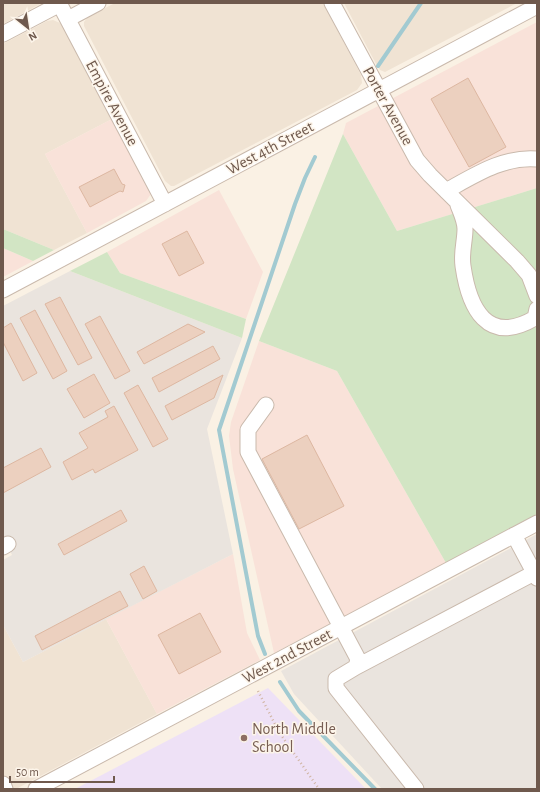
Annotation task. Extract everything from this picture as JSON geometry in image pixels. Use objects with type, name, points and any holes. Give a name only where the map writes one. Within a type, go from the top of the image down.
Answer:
[{"type":"street","points":[[3,34],[59,3]]},
{"type":"street","name":"Empire Avenue","points":[[59,3],[165,204]]},
{"type":"street","points":[[68,19],[98,3]]},
{"type":"street","name":"Porter Avenue","points":[[332,3],[417,160],[521,266],[529,276],[537,296]]},
{"type":"street","name":"West 4th Street","points":[[3,290],[537,6]]},
{"type":"street","points":[[451,196],[484,170],[522,158],[537,159]]},
{"type":"street","name":"Porter Avenue","points":[[451,196],[462,215],[465,228],[462,264],[467,285],[475,308],[484,320],[497,327],[524,325],[535,318],[537,309]]},
{"type":"street","points":[[266,405],[248,430],[248,452],[358,659],[356,666]]},
{"type":"street","name":"West 2nd Street","points":[[36,789],[537,523]]},
{"type":"street","points":[[416,789],[336,688],[336,680],[356,666],[536,575],[514,535]]},
{"type":"street","points":[[3,784],[5,789]]},
{"type":"path","points":[[258,691],[279,732],[319,789]]},
{"type":"shaded area","points":[[3,3],[42,3],[3,24]]},
{"type":"shaded area","points":[[115,3],[323,3],[361,75],[362,83],[357,90],[174,186],[171,186],[165,181],[84,26],[84,22],[88,17]]},
{"type":"shaded area","points":[[344,3],[517,3],[385,72],[380,70],[376,64]]},
{"type":"shaded area","points":[[53,20],[63,26],[112,119],[45,154],[87,233],[54,250],[3,229],[3,44],[47,21]]},
{"type":"shaded area","points":[[537,22],[537,188],[397,231],[343,134],[346,123]]},
{"type":"shaded area","points":[[112,119],[151,194],[146,201],[87,233],[45,154]]},
{"type":"shaded area","points":[[219,190],[263,272],[246,319],[120,273],[107,252]]},
{"type":"shaded area","points":[[3,248],[33,261],[3,277]]},
{"type":"shaded area","points":[[70,271],[242,338],[207,429],[233,554],[23,662],[3,625],[3,560],[12,555],[3,536],[3,306]]},
{"type":"shaded area","points":[[259,341],[337,371],[446,563],[274,653],[233,469],[229,436],[231,422]]},
{"type":"shaded area","points":[[537,534],[537,789],[382,789],[294,694],[281,671]]},
{"type":"shaded area","points":[[233,554],[247,633],[260,660],[157,714],[106,619]]},
{"type":"shaded area","points":[[106,619],[157,714],[16,789],[3,789],[3,625],[23,662]]},
{"type":"shaded area","name":"North Middle School","points":[[268,688],[366,789],[75,789]]},
{"type":"green space","points":[[343,134],[397,231],[537,188],[537,514],[446,563],[337,371],[259,341]]},
{"type":"green space","points":[[3,229],[54,250],[33,261],[3,248]]},
{"type":"green space","points":[[107,252],[120,273],[246,319],[242,338],[70,271]]},
{"type":"building","points":[[468,78],[506,147],[469,167],[431,99]]},
{"type":"building","points":[[114,169],[122,184],[125,185],[123,192],[120,191],[90,207],[79,187]]},
{"type":"building","points":[[187,231],[204,263],[179,276],[162,244]]},
{"type":"building","points":[[60,297],[92,358],[78,365],[45,304]]},
{"type":"building","points":[[35,310],[67,371],[53,379],[20,318]]},
{"type":"building","points":[[100,316],[130,371],[115,379],[85,324]]},
{"type":"building","points":[[11,323],[37,373],[23,381],[3,342],[3,328]]},
{"type":"building","points":[[188,324],[205,332],[144,364],[137,352]]},
{"type":"building","points":[[213,346],[220,359],[159,392],[152,378]]},
{"type":"building","points":[[94,374],[110,403],[84,418],[67,389]]},
{"type":"building","points":[[223,375],[214,398],[172,420],[165,406]]},
{"type":"building","points":[[138,385],[168,439],[153,447],[124,393]]},
{"type":"building","points":[[114,406],[138,450],[95,473],[93,469],[72,480],[63,462],[88,448],[79,433],[108,417],[105,411]]},
{"type":"building","points":[[307,435],[344,506],[299,529],[262,459]]},
{"type":"building","points":[[41,448],[51,467],[3,493],[3,468]]},
{"type":"building","points":[[121,510],[127,521],[64,555],[58,544]]},
{"type":"building","points":[[144,566],[157,591],[143,599],[130,574]]},
{"type":"building","points":[[120,591],[128,606],[42,650],[35,636]]},
{"type":"building","points":[[200,613],[221,652],[179,674],[158,635]]},
{"type":"waterway","points":[[378,66],[421,3]]},
{"type":"waterway","points":[[265,654],[258,636],[219,430],[295,204],[315,157]]},
{"type":"waterway","points":[[280,682],[299,711],[375,789]]},
{"type":"place","name":"North Middle School","points":[[244,738]]}]
